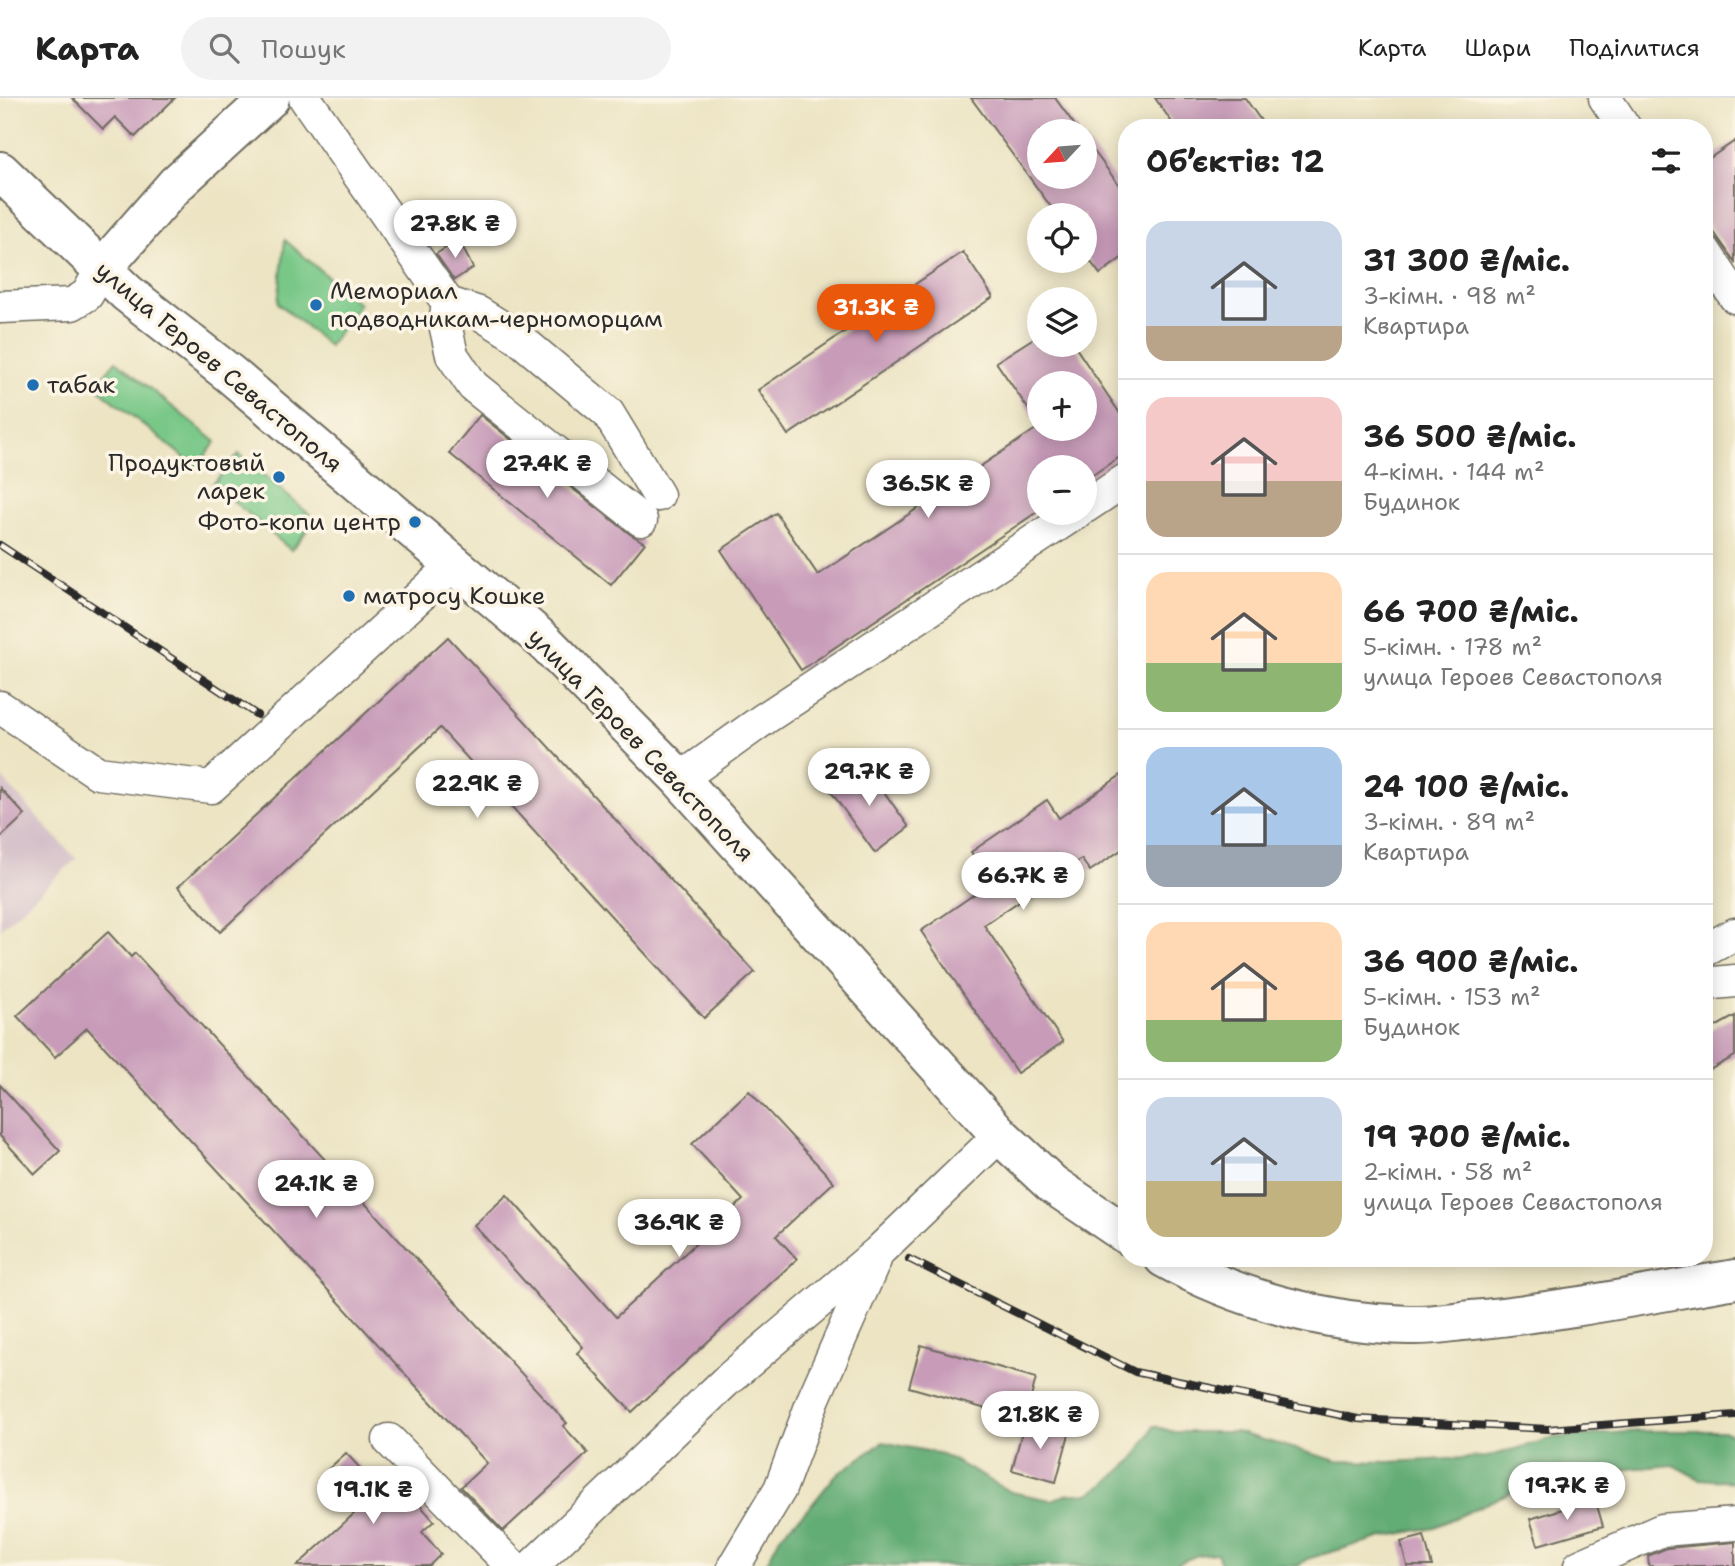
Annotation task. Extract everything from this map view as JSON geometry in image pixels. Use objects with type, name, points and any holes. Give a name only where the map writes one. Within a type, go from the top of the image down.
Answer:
[{"type":"main road","points":[[101,270],[176,184],[270,98]]},
{"type":"main road","name":"улица Героев Севастополя","points":[[0,172],[101,270],[545,642],[680,779],[1000,1135],[1052,1184],[1118,1229]]},
{"type":"main road","points":[[1182,1267],[1200,1279],[1270,1303],[1344,1317],[1409,1325],[1525,1315],[1735,1279]]},
{"type":"street","points":[[304,98],[448,303],[479,313],[516,335],[608,413],[649,508],[473,386],[452,355],[445,324],[448,303]]},
{"type":"street","points":[[1605,98],[1619,119]]},
{"type":"street","points":[[1713,264],[1735,297]]},
{"type":"street","points":[[0,307],[72,304],[87,295],[101,270]]},
{"type":"street","points":[[1097,499],[1118,485]]},
{"type":"street","points":[[680,779],[764,719],[1058,525]]},
{"type":"street","points":[[0,707],[99,773],[211,787],[455,565]]},
{"type":"street","points":[[1713,946],[1735,934]]},
{"type":"street","points":[[1713,983],[1735,981]]},
{"type":"street","points":[[532,1566],[725,1382],[878,1252],[1000,1135]]},
{"type":"street","points":[[734,1566],[780,1489],[814,1398],[878,1252]]},
{"type":"street","points":[[389,1440],[512,1566]]},
{"type":"street","points":[[1580,1566],[1662,1530],[1735,1524]]},
{"type":"shaded area","points":[[0,776],[76,859],[0,929]]},
{"type":"green space","points":[[285,240],[359,304],[329,346],[278,303]]},
{"type":"green space","points":[[116,361],[216,442],[196,467],[95,386]]},
{"type":"green space","points":[[239,454],[316,520],[291,550],[213,484]]},
{"type":"green space","points":[[1154,1426],[1174,1432],[1236,1432],[1337,1461],[1389,1462],[1487,1457],[1553,1438],[1639,1431],[1723,1431],[1735,1436],[1735,1482],[1699,1479],[1673,1465],[1544,1477],[1435,1527],[1383,1537],[1307,1559],[1298,1566],[1222,1566],[1217,1553],[1198,1555],[1171,1566],[765,1566],[781,1535],[810,1507],[835,1476],[883,1442],[942,1454],[1011,1492],[1051,1500],[1069,1494],[1088,1494],[1105,1484],[1135,1458]]},
{"type":"building","points":[[72,98],[175,98],[135,137],[115,117],[103,129]]},
{"type":"building","points":[[971,98],[1055,98],[1070,119],[1027,119],[1027,174]]},
{"type":"building","points":[[1155,98],[1245,98],[1260,119],[1170,119]]},
{"type":"building","points":[[1735,141],[1735,262],[1713,231],[1713,156]]},
{"type":"building","points":[[1097,155],[1118,184],[1118,261],[1100,274],[1097,270],[1097,203],[1048,203],[1038,189],[1097,189]]},
{"type":"building","points":[[459,240],[473,268],[454,280],[436,254]]},
{"type":"building","points":[[963,252],[993,297],[788,435],[758,390]]},
{"type":"building","points":[[1027,342],[1027,357],[1082,357],[1091,371],[1027,371],[1027,407],[996,362]]},
{"type":"building","points":[[1097,379],[1118,411],[1118,458],[1097,472],[1097,455],[1027,455],[1027,519],[801,670],[721,550],[776,513],[818,575],[1027,435],[1027,441],[1097,441]]},
{"type":"building","points":[[480,415],[645,543],[611,585],[449,453]]},
{"type":"building","points":[[448,637],[755,972],[704,1018],[440,728],[220,932],[178,887]]},
{"type":"building","points":[[864,764],[909,827],[875,853],[829,789]]},
{"type":"building","points":[[1118,777],[1118,852],[1090,871],[1081,859],[984,925],[1063,1042],[1017,1073],[921,931],[992,882],[971,852],[1047,800],[1059,818]]},
{"type":"building","points":[[0,788],[25,815],[0,838]]},
{"type":"building","points":[[108,932],[131,957],[135,953],[567,1423],[563,1426],[588,1453],[503,1531],[461,1487],[487,1463],[87,1028],[55,1057],[17,1016]]},
{"type":"building","points":[[1735,1016],[1735,1056],[1713,1068],[1713,1028]]},
{"type":"building","points":[[0,1085],[60,1151],[35,1174],[0,1136]]},
{"type":"building","points":[[749,1091],[834,1182],[776,1236],[797,1259],[632,1412],[577,1353],[583,1347],[474,1225],[507,1195],[616,1317],[743,1200],[692,1144]]},
{"type":"building","points":[[921,1345],[1036,1378],[1025,1420],[909,1387]]},
{"type":"building","points":[[1025,1420],[1069,1434],[1056,1482],[1012,1470]]},
{"type":"building","points":[[346,1453],[397,1508],[411,1495],[434,1521],[422,1532],[441,1554],[429,1566],[297,1566],[356,1512],[322,1475]]},
{"type":"building","points":[[1595,1499],[1603,1526],[1538,1545],[1530,1519]]},
{"type":"building","points":[[1424,1536],[1432,1566],[1407,1566],[1401,1542]]},
{"type":"building","points":[[1735,1542],[1735,1566],[1649,1566],[1648,1556],[1667,1548]]},
{"type":"railway","points":[[0,545],[257,715]]},
{"type":"railway","points":[[909,1259],[1135,1372],[1358,1419],[1548,1429],[1735,1415]]},
{"type":"place","name":"Мемориал подводникам-черноморцам","points":[[316,305]]},
{"type":"place","name":"табак","points":[[33,385]]},
{"type":"place","name":"Продуктовый ларек","points":[[279,477]]},
{"type":"place","name":"Фото-копи центр","points":[[415,522]]},
{"type":"place","name":"матросу Кошке","points":[[349,596]]}]
